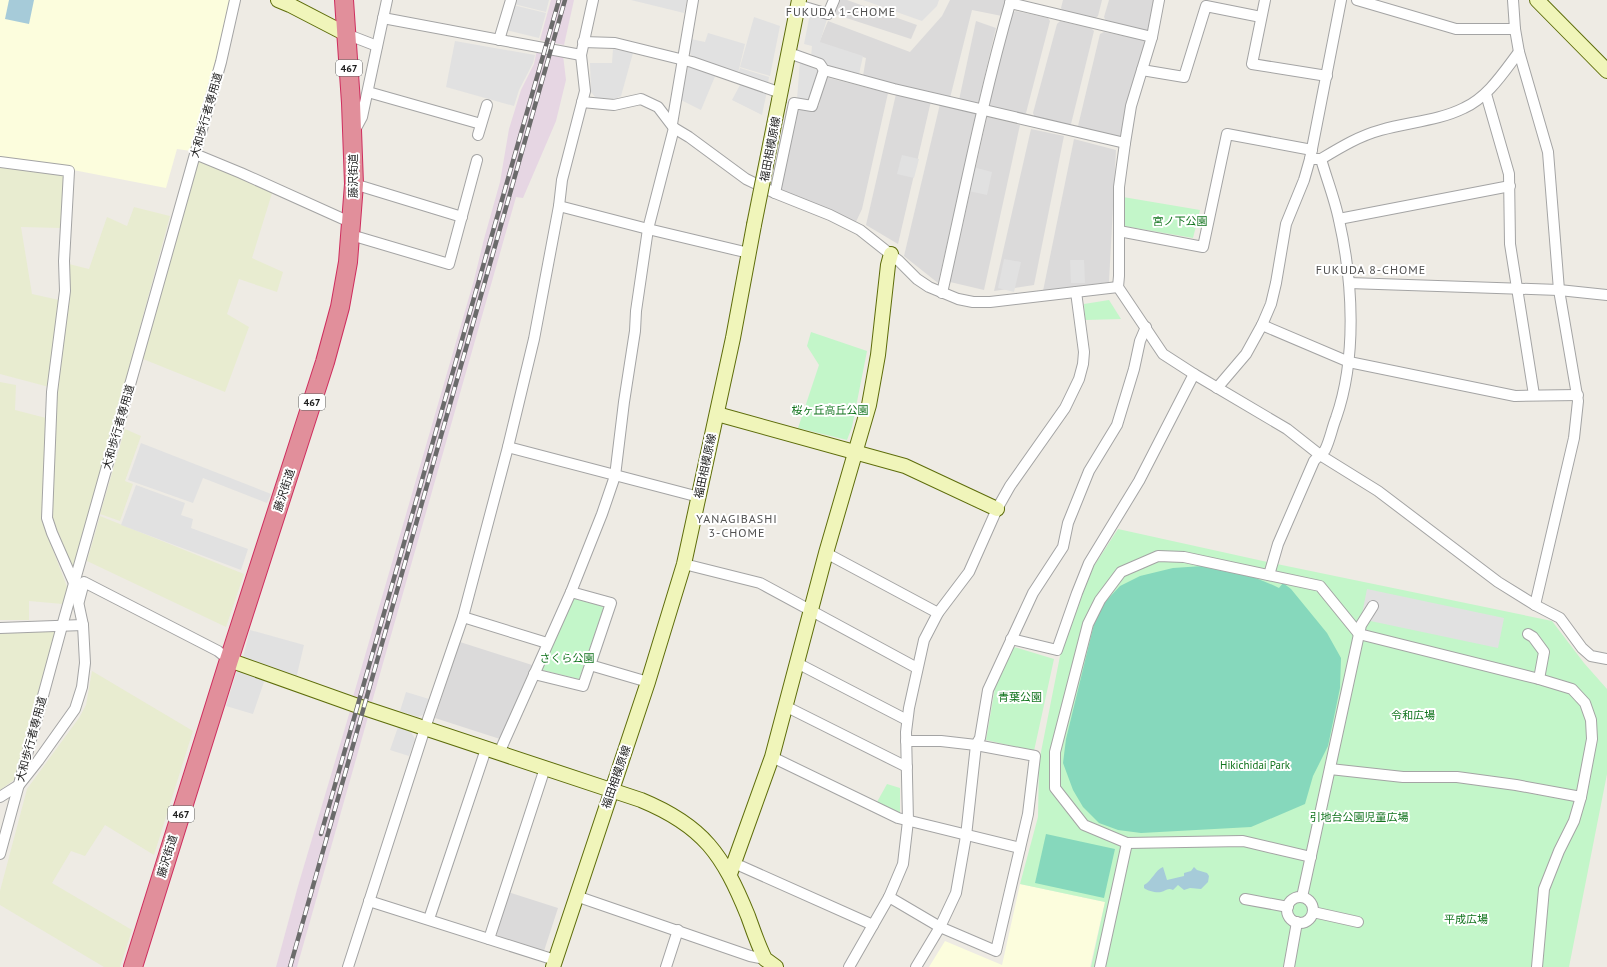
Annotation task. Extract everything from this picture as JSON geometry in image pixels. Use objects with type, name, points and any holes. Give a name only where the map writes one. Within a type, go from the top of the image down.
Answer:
[{"type":"highway","name":"藤沢街道","points":[[132,967],[325,362],[340,307],[348,262],[354,184],[344,0]]},
{"type":"street","name":"大和歩行者専用道","points":[[0,854],[62,626],[221,62],[236,0]]},
{"type":"street","points":[[278,0],[290,4],[346,34],[377,46]]},
{"type":"street","points":[[352,136],[362,117],[387,0]]},
{"type":"street","points":[[499,40],[511,0]]},
{"type":"street","points":[[348,967],[425,728],[463,616],[508,447],[534,340],[559,206],[562,180],[585,92],[581,55],[592,0]]},
{"type":"street","points":[[429,919],[492,751],[534,674],[571,592],[602,514],[615,476],[648,229],[673,126],[682,60],[693,0]]},
{"type":"street","points":[[798,2],[828,14],[834,0]]},
{"type":"street","points":[[1159,0],[1152,37],[1131,106],[1125,143],[1119,187],[1118,287],[1163,354],[1287,429],[1320,455],[1378,491],[1498,582],[1535,605],[1560,618],[1582,648],[1591,656],[1607,659]]},
{"type":"street","points":[[1265,0],[1252,64],[1327,76]]},
{"type":"street","points":[[1218,388],[1246,354],[1262,325],[1271,304],[1275,290],[1286,224],[1304,180],[1311,154],[1341,0]]},
{"type":"street","points":[[1357,0],[1456,29],[1515,29]]},
{"type":"street","points":[[1513,0],[1515,29],[1520,52],[1548,152],[1559,290],[1578,395],[1574,438],[1535,605]]},
{"type":"street","points":[[1537,0],[1607,71]]},
{"type":"street","name":"福田相模原線","points":[[554,964],[648,682],[684,564],[717,414],[798,2]]},
{"type":"street","points":[[942,293],[982,108],[1010,2],[1152,37]]},
{"type":"street","points":[[1142,70],[1184,77],[1206,6],[1261,17]]},
{"type":"street","points":[[383,18],[581,55]]},
{"type":"street","points":[[583,42],[615,43],[682,60],[780,96]]},
{"type":"street","points":[[789,52],[820,64],[824,70],[894,89],[982,108],[1125,143]]},
{"type":"street","points":[[1321,159],[1357,138],[1381,129],[1464,108],[1486,94],[1520,52]]},
{"type":"street","points":[[775,194],[794,103],[812,106],[824,70]]},
{"type":"street","points":[[368,92],[481,124]]},
{"type":"street","points":[[1486,94],[1509,174],[1510,244],[1534,395]]},
{"type":"street","points":[[582,102],[614,105],[641,99],[658,106],[673,126],[746,179],[775,194],[830,215],[860,230],[891,254],[917,279],[958,300],[990,302],[1118,287]]},
{"type":"street","points":[[478,135],[487,105]]},
{"type":"street","points":[[1119,231],[1203,247],[1227,134],[1311,154],[1321,159],[1339,219],[1346,252],[1350,314],[1349,362],[1341,402],[1324,451],[1314,461],[1278,544],[1269,575]]},
{"type":"street","points":[[195,154],[242,173],[351,229],[449,264],[477,160]]},
{"type":"street","points":[[0,162],[68,171],[64,261],[65,291],[52,392],[47,518],[74,583],[83,626],[85,663],[82,687],[75,709],[19,785],[0,797]]},
{"type":"street","points":[[354,184],[462,217]]},
{"type":"street","points":[[1339,219],[1510,186]]},
{"type":"street","points":[[559,206],[749,253]]},
{"type":"street","points":[[770,963],[732,868],[772,756],[826,553],[869,405],[878,355],[888,265],[891,254]]},
{"type":"street","points":[[1349,283],[1559,290],[1607,295]]},
{"type":"street","points":[[849,967],[889,897],[903,864],[908,821],[906,741],[907,720],[924,640],[938,613],[969,572],[997,509],[1010,486],[1064,408],[1079,379],[1084,352],[1076,292]]},
{"type":"street","points":[[1262,325],[1349,362],[1515,396],[1578,395]]},
{"type":"street","points":[[916,967],[940,927],[956,893],[966,836],[976,745],[980,738],[988,690],[1033,593],[1063,547],[1068,523],[1089,472],[1117,425],[1134,369],[1140,341],[1146,327]]},
{"type":"street","points":[[1011,639],[1057,650],[1089,563],[1139,481],[1194,374]]},
{"type":"street","points":[[717,414],[915,470],[997,509]]},
{"type":"street","points":[[508,447],[699,497]]},
{"type":"street","points":[[826,553],[938,613]]},
{"type":"street","points":[[1311,856],[1243,841],[1127,843],[1084,826],[1055,788],[1055,752],[1088,624],[1100,600],[1121,572],[1158,556],[1184,557],[1320,586],[1359,634],[1539,679],[1572,689],[1585,703],[1591,720],[1592,739],[1581,797],[1574,821],[1559,850],[1544,889],[1537,967]]},
{"type":"street","points":[[684,564],[760,583],[917,668]]},
{"type":"street","points":[[78,604],[84,582],[223,654],[229,660],[492,751],[641,800],[677,817],[702,837],[732,868],[873,925]]},
{"type":"street","points":[[534,674],[583,686],[611,603],[571,592]]},
{"type":"street","points":[[1302,897],[1361,625],[1373,606]]},
{"type":"street","points":[[463,616],[547,643]]},
{"type":"street","points":[[0,628],[83,626]]},
{"type":"street","points":[[1528,634],[1533,637],[1544,652],[1539,679]]},
{"type":"street","points":[[797,663],[907,720]]},
{"type":"street","points":[[590,664],[648,682]]},
{"type":"street","points":[[785,706],[907,767]]},
{"type":"street","points":[[889,897],[940,927],[996,951],[1028,814],[1036,756],[976,745],[941,741],[906,741]]},
{"type":"street","points":[[772,756],[898,818],[966,836],[1020,848]]},
{"type":"street","points":[[489,939],[545,768]]},
{"type":"street","points":[[1330,769],[1403,777],[1457,777],[1516,785],[1581,797]]},
{"type":"street","points":[[1100,967],[1127,843]]},
{"type":"street","points":[[576,896],[770,963]]},
{"type":"street","points":[[1302,897],[1310,900],[1314,908],[1309,920],[1306,922],[1297,922],[1290,918],[1288,907],[1291,900],[1302,897]]},
{"type":"street","points":[[1245,899],[1288,907]]},
{"type":"street","points":[[369,901],[489,939],[554,964]]},
{"type":"street","points":[[1313,912],[1358,922]]},
{"type":"street","points":[[1289,967],[1297,922]]},
{"type":"street","points":[[666,967],[678,930]]},
{"type":"shaded area","points":[[0,0],[232,0],[191,151],[177,149],[166,188],[68,169],[0,160]]},
{"type":"shaded area","points":[[515,0],[549,0],[546,12],[514,4]]},
{"type":"shaded area","points":[[551,0],[574,0],[564,45],[540,40]]},
{"type":"shaded area","points":[[631,0],[687,0],[684,13]]},
{"type":"shaded area","points":[[836,0],[847,0],[917,25],[911,39],[831,13]]},
{"type":"shaded area","points":[[863,0],[939,0],[937,6],[922,21]]},
{"type":"shaded area","points":[[950,0],[1006,0],[1002,16],[972,10],[950,98],[863,76],[866,58],[819,43],[828,21],[910,52],[942,16]]},
{"type":"shaded area","points":[[1063,0],[1102,0],[1098,16],[1094,19],[1063,11],[1061,8]]},
{"type":"shaded area","points":[[1109,0],[1155,0],[1149,30],[1146,31],[1106,21],[1104,17]]},
{"type":"shaded area","points":[[513,5],[546,13],[539,38],[506,30]]},
{"type":"shaded area","points":[[1016,11],[1048,18],[1050,21],[1026,113],[1022,115],[991,108],[989,104],[1012,13]]},
{"type":"shaded area","points":[[810,14],[827,19],[820,42],[863,56],[859,74],[833,68],[811,57],[812,46],[804,44]]},
{"type":"shaded area","points":[[754,17],[780,26],[770,76],[740,67]]},
{"type":"shaded area","points":[[976,21],[996,28],[978,104],[959,100]]},
{"type":"shaded area","points":[[1060,21],[1091,28],[1094,31],[1071,124],[1068,126],[1035,118],[1033,113],[1057,24]]},
{"type":"shaded area","points":[[1104,32],[1144,40],[1145,43],[1126,107],[1121,136],[1118,137],[1080,129],[1078,126],[1100,34]]},
{"type":"shaded area","points":[[708,33],[745,44],[738,73],[693,58],[689,52],[691,39],[705,42]]},
{"type":"shaded area","points":[[455,41],[535,55],[533,63],[519,90],[514,106],[446,87]]},
{"type":"shaded area","points":[[613,49],[633,53],[621,96],[615,99],[596,98],[591,92],[590,63],[612,63]]},
{"type":"shaded area","points":[[537,50],[563,55],[566,80],[556,121],[523,198],[516,197],[372,702],[353,697],[474,280],[500,182],[509,129],[521,90],[534,64]]},
{"type":"shaded area","points":[[800,61],[819,71],[808,100],[797,99]]},
{"type":"shaded area","points":[[688,66],[716,74],[701,110],[681,100]]},
{"type":"shaded area","points":[[740,68],[769,77],[768,83],[738,74]]},
{"type":"shaded area","points":[[825,77],[888,93],[862,209],[854,226],[780,193],[795,108],[819,106]]},
{"type":"shaded area","points":[[741,83],[767,91],[762,115],[732,100]]},
{"type":"shaded area","points":[[896,94],[931,101],[898,244],[866,225]]},
{"type":"shaded area","points":[[940,104],[977,113],[938,283],[904,256]]},
{"type":"shaded area","points":[[987,117],[1020,125],[984,290],[950,282]]},
{"type":"shaded area","points":[[1031,129],[1064,136],[1034,285],[994,291]]},
{"type":"shaded area","points":[[1074,139],[1116,150],[1109,282],[1043,291]]},
{"type":"shaded area","points":[[902,155],[919,159],[914,178],[897,174]]},
{"type":"shaded area","points":[[198,159],[273,190],[252,258],[283,272],[277,292],[239,279],[227,314],[249,327],[225,392],[143,359]]},
{"type":"shaded area","points":[[0,167],[65,174],[61,228],[21,227],[32,294],[59,300],[49,387],[0,374]]},
{"type":"shaded area","points":[[973,167],[992,172],[987,195],[968,191]]},
{"type":"shaded area","points":[[134,207],[170,216],[74,572],[52,517],[56,392],[70,292],[69,264],[89,269],[107,217],[127,226]]},
{"type":"shaded area","points":[[1004,259],[1021,262],[1014,292],[998,288]]},
{"type":"shaded area","points":[[1070,260],[1084,260],[1085,283],[1071,283]]},
{"type":"shaded area","points":[[0,382],[16,385],[15,410],[46,418],[48,537],[74,605],[29,601],[29,620],[0,620]]},
{"type":"shaded area","points":[[125,429],[141,436],[125,481],[133,484],[120,521],[100,514]]},
{"type":"shaded area","points":[[141,443],[271,494],[267,503],[203,478],[193,503],[128,480]]},
{"type":"shaded area","points":[[136,485],[185,503],[181,515],[193,519],[191,528],[248,549],[241,570],[121,525]]},
{"type":"shaded area","points":[[100,516],[244,574],[226,627],[87,561]]},
{"type":"shaded area","points":[[1367,589],[1504,618],[1498,648],[1361,619]]},
{"type":"shaded area","points":[[250,630],[304,645],[296,679],[242,661]]},
{"type":"shaded area","points":[[55,631],[14,780],[0,790],[0,633]]},
{"type":"shaded area","points":[[460,642],[532,665],[500,739],[435,718]]},
{"type":"shaded area","points":[[237,670],[265,679],[253,714],[226,706]]},
{"type":"shaded area","points":[[92,671],[193,731],[154,855],[105,825],[85,856],[71,851],[52,883],[132,930],[120,967],[104,967],[0,905],[0,891],[27,789],[79,718],[86,705]]},
{"type":"shaded area","points":[[406,692],[429,699],[423,715],[418,717],[400,711]]},
{"type":"shaded area","points":[[350,711],[368,717],[297,967],[276,967],[298,886]]},
{"type":"shaded area","points":[[398,727],[411,732],[415,739],[409,756],[390,750]]},
{"type":"shaded area","points":[[1020,884],[1105,902],[1090,967],[929,967],[945,941],[1002,965]]},
{"type":"shaded area","points":[[508,892],[558,908],[544,951],[498,936],[495,931]]},
{"type":"green space","name":"宮ノ下公園","points":[[1123,197],[1200,210],[1193,238],[1124,226]]},
{"type":"green space","points":[[1109,300],[1121,319],[1085,320],[1084,304]]},
{"type":"green space","name":"桜ヶ丘高丘公園","points":[[811,332],[867,351],[852,427],[847,440],[798,428],[819,365],[807,346]]},
{"type":"green space","name":"Hikichidai Park","points":[[1118,529],[1272,563],[1552,621],[1584,663],[1607,689],[1607,774],[1569,967],[1091,967],[1105,902],[1020,884],[1038,817],[1039,762],[1061,651],[1090,572]]},
{"type":"green space","points":[[1203,566],[1242,574],[1279,588],[1283,583],[1291,589],[1327,633],[1341,658],[1340,688],[1328,746],[1313,776],[1305,804],[1251,827],[1141,833],[1118,830],[1099,823],[1083,807],[1073,790],[1063,763],[1066,739],[1094,624],[1105,602],[1120,586],[1140,576],[1173,568]]},
{"type":"green space","name":"さくら公園","points":[[574,597],[604,607],[579,679],[542,670]]},
{"type":"green space","name":"青葉公園","points":[[1014,647],[1054,659],[1034,751],[986,740],[995,688]]},
{"type":"green space","points":[[887,784],[900,788],[900,814],[877,802]]},
{"type":"green space","points":[[1046,834],[1115,849],[1104,898],[1035,883]]},
{"type":"water","points":[[9,0],[34,0],[29,24],[5,19]]},
{"type":"water","points":[[1163,867],[1167,880],[1184,876],[1184,873],[1191,871],[1194,867],[1197,870],[1207,873],[1209,876],[1208,882],[1201,889],[1190,888],[1184,890],[1178,885],[1173,890],[1168,889],[1157,892],[1144,888],[1144,885],[1160,868]]},
{"type":"railway","points":[[321,834],[559,0]]},
{"type":"railway","points":[[290,967],[565,0]]},
{"type":"district","name":"FUKUDA 1-CHOME","points":[[841,12]]},
{"type":"district","name":"FUKUDA 8-CHOME","points":[[1371,270]]},
{"type":"district","name":"YANAGIBASHI 3-CHOME","points":[[737,526]]},
{"type":"park label","name":"令和広場","points":[[1413,715]]},
{"type":"park label","name":"引地台公園児童広場","points":[[1359,817]]},
{"type":"park label","name":"平成広場","points":[[1466,919]]}]
